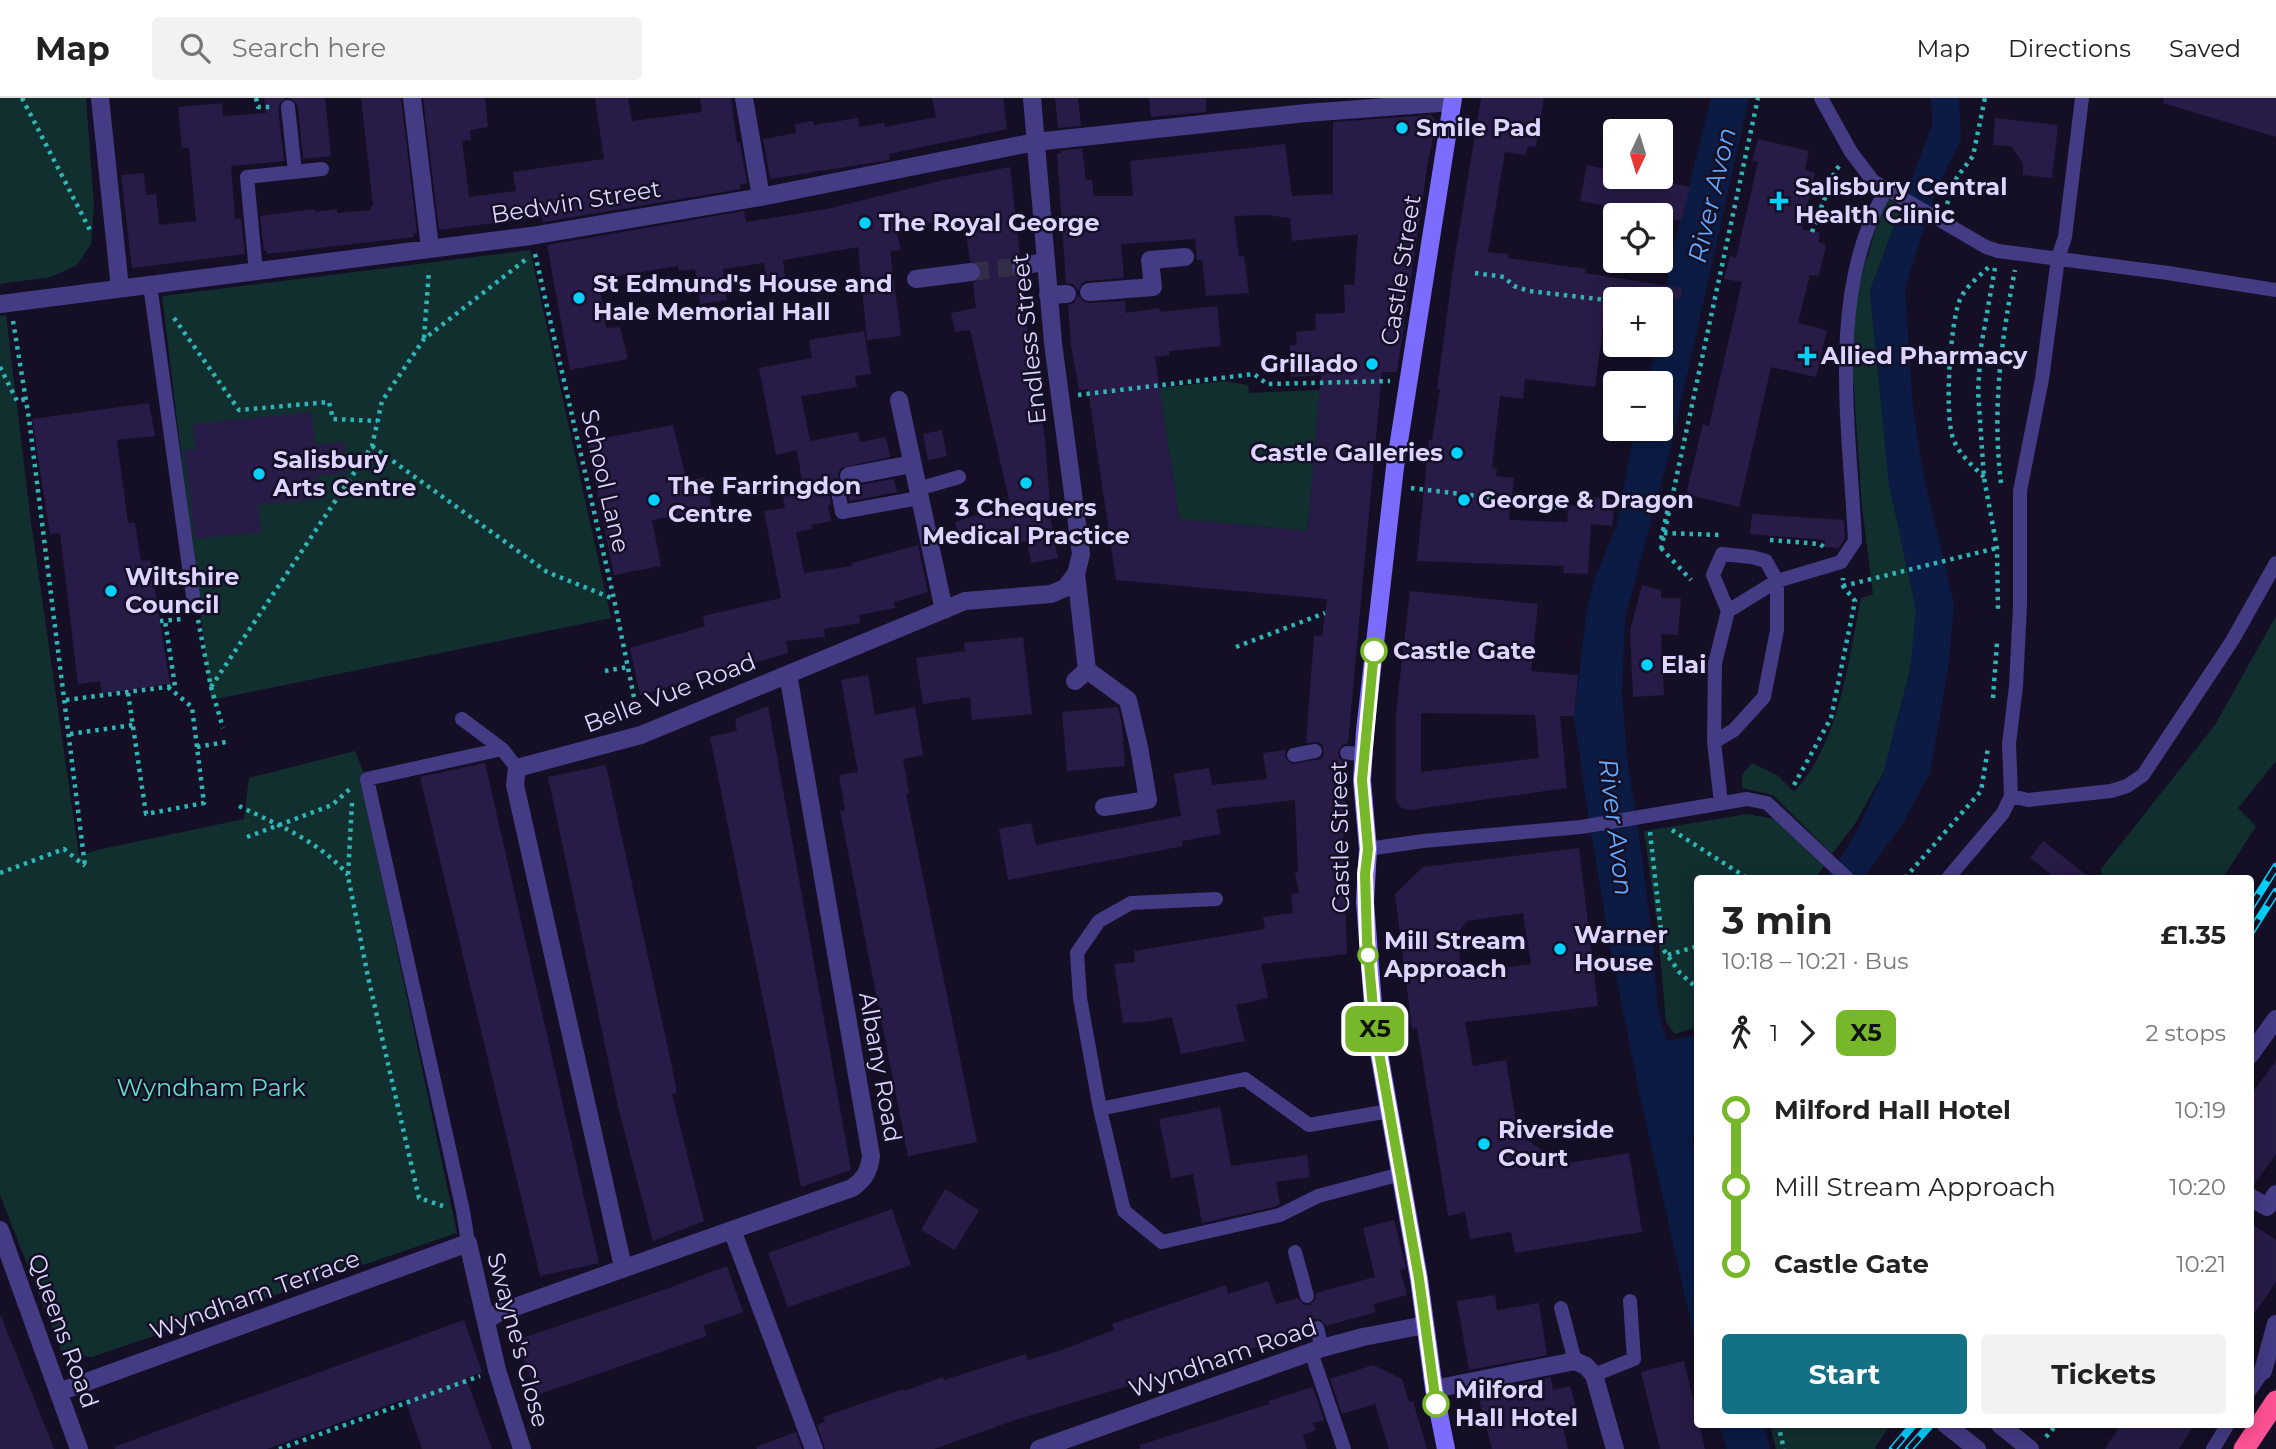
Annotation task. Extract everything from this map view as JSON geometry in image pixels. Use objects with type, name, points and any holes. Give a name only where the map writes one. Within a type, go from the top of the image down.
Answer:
[{"type":"highway","points":[[2244,1449],[2276,1401]]},
{"type":"street","points":[[100,98],[120,288]]},
{"type":"street","points":[[412,98],[430,248]]},
{"type":"street","points":[[744,98],[761,197]]},
{"type":"street","name":"Endless Street","points":[[1031,98],[1044,262],[1081,554],[1076,574],[1081,675],[1128,700],[1148,800],[1104,807]]},
{"type":"street","name":"Bedwin Street","points":[[5,303],[430,248],[533,244],[1035,142],[1452,100]]},
{"type":"street","name":"Castle Street","points":[[1446,1449],[1375,1030],[1368,952],[1365,874],[1368,849],[1362,780],[1355,753],[1452,100]]},
{"type":"street","points":[[1089,292],[1153,288],[1150,260],[1185,257]]},
{"type":"street","points":[[1021,266],[1044,262]]},
{"type":"street","points":[[916,279],[971,271]]},
{"type":"street","points":[[1048,295],[1067,294]]},
{"type":"street","points":[[899,400],[944,610]]},
{"type":"street","points":[[844,484],[912,464]]},
{"type":"street","name":"Belle Vue Road","points":[[517,768],[621,743],[965,601],[1051,594],[1066,588],[1076,574]]},
{"type":"street","name":"Albany Road","points":[[732,1230],[852,1188],[863,1180],[871,1156],[788,674]]},
{"type":"street","points":[[517,768],[515,785],[623,1267]]},
{"type":"street","points":[[2254,1050],[2276,1020]]},
{"type":"street","points":[[2254,1200],[2267,1208],[2276,1194]]},
{"type":"street","name":"Queens Road","points":[[0,1230],[79,1449]]},
{"type":"street","points":[[487,1320],[498,1312],[732,1230],[814,1449]]},
{"type":"street","name":"Swayne's Close","points":[[468,1243],[497,1370],[522,1449]]},
{"type":"street","name":"Wyndham Terrace","points":[[59,1392],[468,1243]]},
{"type":"street","points":[[2263,1371],[2276,1324]]},
{"type":"street","name":"Wyndham Road","points":[[1039,1449],[1060,1446],[1317,1350],[1363,1336],[1425,1325]]},
{"type":"street","points":[[1434,1389],[1575,1361],[1586,1366],[1594,1375],[1615,1449]]},
{"type":"street","points":[[1950,1428],[1977,1449]]},
{"type":"street","points":[[2006,1428],[2036,1446]]},
{"type":"lane","points":[[1821,98],[1865,174],[1898,197],[1938,214],[1961,233],[1986,247],[2018,254],[2276,290]]},
{"type":"lane","points":[[1951,875],[2003,813],[2011,796],[2009,744],[2016,686],[2020,605],[2020,491],[2042,379],[2058,258],[2065,237],[2082,98]]},
{"type":"lane","points":[[288,107],[295,172]]},
{"type":"lane","points":[[256,272],[247,177],[322,169]]},
{"type":"lane","points":[[1728,611],[1777,582],[1841,562],[1855,541],[1845,353],[1854,276],[1873,214],[1882,197],[1879,186]]},
{"type":"lane","points":[[150,285],[194,603]]},
{"type":"lane","points":[[844,484],[842,512],[918,493],[959,477]]},
{"type":"lane","points":[[1714,743],[1734,730],[1764,697],[1777,630],[1777,582],[1766,561],[1752,556],[1721,554],[1713,575],[1728,611],[1715,663],[1714,743],[1721,803]]},
{"type":"lane","points":[[2011,796],[2028,800],[2111,790],[2127,786],[2143,775],[2232,640],[2276,563]]},
{"type":"lane","points":[[462,719],[502,749],[517,768]]},
{"type":"lane","points":[[468,1243],[368,779],[502,749]]},
{"type":"lane","points":[[1294,755],[1315,751]]},
{"type":"lane","points":[[1368,849],[1423,841],[1581,827],[1747,799],[1767,803],[1844,875]]},
{"type":"lane","points":[[1216,900],[1131,903],[1099,921],[1077,953],[1080,998],[1100,1109],[1124,1211],[1162,1241],[1280,1215],[1318,1196],[1401,1174]]},
{"type":"lane","points":[[1100,1109],[1245,1079],[1309,1125],[1389,1111]]},
{"type":"lane","points":[[1295,1252],[1307,1296]]},
{"type":"lane","points":[[1594,1375],[1634,1359],[1630,1301]]},
{"type":"lane","points":[[1561,1308],[1575,1361]]},
{"type":"lane","points":[[1317,1328],[1317,1350],[1344,1449]]},
{"type":"lane","points":[[2254,1384],[2263,1371]]},
{"type":"lane","points":[[2213,1449],[2226,1428]]},
{"type":"path","points":[[22,98],[95,240]]},
{"type":"path","points":[[256,98],[258,107]]},
{"type":"path","points":[[1691,579],[1661,549],[1661,533],[1666,509],[1674,490],[1758,98]]},
{"type":"path","points":[[1938,214],[1957,177],[1973,156],[1985,98]]},
{"type":"path","points":[[1812,232],[1835,171]]},
{"type":"path","points":[[211,687],[372,446],[382,401],[424,338],[533,244]]},
{"type":"path","name":"School Lane","points":[[533,244],[614,599],[641,735]]},
{"type":"path","points":[[424,338],[430,248]]},
{"type":"path","points":[[2002,487],[1996,427],[1999,370],[2004,323],[2018,254]]},
{"type":"path","points":[[1984,478],[1959,452],[1952,436],[1948,408],[1949,374],[1959,300],[1974,280],[1997,260],[1980,346],[1978,391],[1984,478],[1997,548],[1998,618]]},
{"type":"path","points":[[1475,273],[1504,277],[1529,291],[1603,300]]},
{"type":"path","points":[[150,285],[239,410],[329,402],[333,419],[377,421]]},
{"type":"path","points":[[0,873],[64,849],[85,866],[26,399],[5,303]]},
{"type":"path","points":[[0,368],[16,401],[26,399]]},
{"type":"path","points":[[1060,398],[1254,374],[1267,384],[1409,380]]},
{"type":"path","points":[[372,446],[547,572],[614,599]]},
{"type":"path","points":[[1425,489],[1568,508]]},
{"type":"path","points":[[1794,785],[1831,718],[1855,601],[1843,586],[1997,548]]},
{"type":"path","points":[[194,603],[211,687],[223,728]]},
{"type":"path","points":[[1236,647],[1325,613]]},
{"type":"path","points":[[66,700],[175,687],[165,621]]},
{"type":"path","points":[[1992,711],[1997,639]]},
{"type":"path","points":[[605,671],[628,667]]},
{"type":"path","points":[[128,692],[146,814],[204,803],[191,707],[168,687]]},
{"type":"path","points":[[70,734],[133,725]]},
{"type":"path","points":[[1908,875],[1981,791],[1989,739]]},
{"type":"path","points":[[197,747],[226,742]]},
{"type":"path","points":[[247,836],[332,805],[354,786],[348,876],[368,977],[419,1198],[463,1211]]},
{"type":"path","points":[[239,806],[300,836],[333,858],[348,876]]},
{"type":"path","points":[[1651,816],[1741,875]]},
{"type":"path","points":[[1651,816],[1650,842],[1663,949],[1694,985]]},
{"type":"path","points":[[1731,875],[1733,871]]},
{"type":"path","points":[[1668,955],[1694,947]]},
{"type":"path","points":[[279,1449],[497,1370]]},
{"type":"path","points":[[1779,1428],[1784,1449]]},
{"type":"path","points":[[2036,1446],[2052,1428]]},
{"type":"green space","points":[[0,98],[86,98],[94,206],[91,244],[77,265],[51,277],[0,284]]},
{"type":"green space","points":[[1888,199],[1901,207],[1870,291],[1889,483],[1916,610],[1914,639],[1910,670],[1884,771],[1856,822],[1832,854],[1773,795],[1742,788],[1742,775],[1752,763],[1777,775],[1794,792],[1810,772],[1822,750],[1840,701],[1861,598],[1873,594],[1862,507],[1851,346],[1857,291],[1879,218]]},
{"type":"green space","points":[[530,250],[611,618],[211,700],[162,296]]},
{"type":"green space","name":"Wyndham Park","points":[[6,315],[31,522],[79,856],[244,819],[249,778],[355,751],[364,774],[361,781],[457,1233],[92,1357],[62,1353],[0,1195],[0,316]]},
{"type":"green space","points":[[1224,381],[1248,385],[1249,393],[1320,390],[1308,531],[1179,519],[1159,388]]},
{"type":"green space","points":[[2276,616],[2276,761],[2238,808],[2256,826],[2225,875],[2102,875],[2101,869],[2215,725]]},
{"type":"green space","points":[[1747,814],[1774,819],[1824,866],[1818,875],[1694,875],[1694,1028],[1675,1034],[1666,1022],[1658,930],[1644,831]]},
{"type":"green space","points":[[1771,1428],[1889,1428],[1876,1449],[1776,1449]]},
{"type":"water","name":"River Avon","points":[[1711,98],[1749,98],[1673,438],[1673,371],[1649,371],[1654,357],[1673,357],[1673,287],[1667,287],[1668,273],[1673,273],[1673,249]]},
{"type":"water","points":[[1931,98],[1959,98],[1961,140],[1938,185],[1905,288],[1913,409],[1922,468],[1954,604],[1949,663],[1930,773],[1901,826],[1865,875],[1827,875],[1860,825],[1884,771],[1910,670],[1916,610],[1889,483],[1870,290],[1932,125]]},
{"type":"water","name":"River Avon","points":[[1633,441],[1672,441],[1625,618],[1622,694],[1627,759],[1654,953],[1657,1005],[1667,1041],[1694,1036],[1694,1337],[1611,953],[1574,716],[1587,608],[1595,578],[1616,527]]},
{"type":"water","points":[[1720,1428],[1765,1428],[1770,1449],[1727,1449]]},
{"type":"building","points":[[264,98],[285,98],[278,108],[284,161],[231,166],[235,219],[241,218],[245,254],[132,268],[121,175],[144,173],[146,195],[156,194],[159,225],[196,221],[189,148],[182,148],[178,107],[222,103],[223,116],[266,113]]},
{"type":"building","points":[[291,98],[325,98],[331,156],[303,159],[298,106]]},
{"type":"building","points":[[361,98],[401,98],[417,233],[413,234],[414,237],[267,254],[267,251],[264,251],[260,216],[315,209],[315,212],[337,209],[337,213],[371,210],[373,205]]},
{"type":"building","points":[[423,98],[485,98],[488,127],[470,130],[471,140],[462,141],[469,197],[516,191],[513,172],[604,159],[595,98],[628,98],[632,121],[702,112],[700,98],[731,98],[737,143],[740,143],[747,183],[740,184],[741,189],[543,222],[542,217],[439,230]]},
{"type":"building","points":[[932,98],[1003,98],[1007,129],[889,154],[890,160],[770,179],[763,139],[796,133],[795,124],[813,121],[814,125],[858,118],[859,127],[884,123],[885,127],[936,117]]},
{"type":"building","points":[[1055,98],[1078,98],[1081,126],[1058,128]]},
{"type":"building","points":[[1149,98],[1206,98],[1206,112],[1151,117]]},
{"type":"building","points":[[1481,98],[1544,98],[1536,147],[1528,146],[1526,155],[1505,152],[1488,252],[1508,254],[1508,258],[1586,269],[1585,273],[1682,288],[1681,299],[1673,299],[1673,287],[1603,287],[1603,327],[1595,387],[1525,379],[1523,399],[1500,396],[1492,467],[1497,468],[1496,476],[1514,478],[1509,520],[1567,522],[1569,505],[1591,507],[1593,497],[1616,500],[1612,526],[1591,524],[1588,574],[1563,573],[1564,566],[1417,561],[1429,440],[1432,440],[1440,389],[1437,389],[1453,269]]},
{"type":"building","points":[[2164,98],[2276,98],[2276,137],[2163,103]]},
{"type":"building","points":[[1431,115],[1437,122],[1428,161],[1397,372],[1382,372],[1348,743],[1342,745],[1338,752],[1339,758],[1346,763],[1343,850],[1347,954],[1261,964],[1268,998],[1236,1005],[1245,1041],[1181,1054],[1172,1017],[1123,1023],[1114,964],[1135,962],[1134,951],[1265,929],[1263,917],[1293,913],[1291,894],[1299,893],[1295,872],[1298,872],[1295,800],[1216,809],[1221,834],[1182,841],[1183,846],[1008,880],[999,829],[1031,823],[1036,845],[1181,816],[1174,774],[1209,768],[1212,785],[1267,779],[1263,753],[1286,750],[1285,757],[1292,764],[1321,759],[1324,753],[1322,744],[1306,743],[1314,636],[1322,636],[1327,599],[1116,580],[1088,389],[1079,390],[1071,345],[1068,305],[1074,303],[1078,295],[1084,302],[1089,303],[1125,301],[1126,313],[1159,308],[1160,312],[1217,306],[1221,346],[1169,351],[1169,355],[1155,357],[1179,519],[1308,531],[1321,375],[1291,377],[1290,346],[1297,345],[1296,332],[1316,330],[1315,314],[1345,313],[1344,285],[1354,285],[1358,234],[1292,241],[1290,218],[1267,215],[1234,216],[1239,257],[1244,256],[1249,293],[1206,296],[1202,260],[1197,260],[1195,239],[1121,244],[1124,278],[1087,281],[1082,283],[1078,291],[1073,284],[1066,283],[1057,154],[1082,148],[1086,180],[1092,180],[1094,196],[1133,196],[1130,161],[1285,144],[1292,196],[1333,194],[1333,122]]},
{"type":"building","points":[[1995,118],[2058,125],[2052,178],[2023,175],[2023,163],[2011,146],[1993,145]]},
{"type":"building","points":[[1758,139],[1809,151],[1805,170],[1815,173],[1802,229],[1820,233],[1818,242],[1826,245],[1819,276],[1810,275],[1798,323],[1827,330],[1816,377],[1771,367],[1739,507],[1686,494],[1703,424],[1709,426],[1742,282],[1724,279],[1730,256],[1736,258],[1758,162],[1752,161]]},
{"type":"building","points":[[1587,165],[1603,168],[1603,189],[1673,189],[1673,184],[1690,187],[1681,221],[1673,219],[1673,203],[1603,203],[1603,205],[1580,201]]},
{"type":"building","points":[[1010,167],[1020,255],[1013,258],[1010,267],[1013,274],[1022,277],[1029,347],[1045,438],[1051,521],[1058,558],[1031,563],[1027,541],[1018,543],[1015,527],[961,543],[955,522],[1010,504],[970,330],[955,332],[951,313],[976,308],[973,283],[978,281],[982,271],[980,265],[970,261],[964,219],[896,230],[901,250],[890,251],[901,336],[867,340],[858,247],[783,260],[785,277],[767,280],[764,263],[723,269],[727,300],[700,304],[695,269],[679,271],[678,266],[599,279],[606,328],[620,327],[628,359],[570,370],[547,245],[744,211],[746,222],[827,209]]},
{"type":"building","points":[[864,331],[871,374],[855,376],[857,387],[801,396],[810,441],[858,432],[860,442],[886,437],[890,457],[841,468],[838,473],[839,482],[832,483],[829,488],[831,521],[811,525],[812,529],[796,532],[804,573],[852,566],[852,563],[918,545],[928,592],[894,602],[895,608],[859,615],[860,623],[824,629],[825,637],[786,641],[788,653],[640,695],[630,648],[705,626],[703,616],[781,598],[764,511],[785,508],[783,496],[804,492],[797,450],[776,455],[759,368],[812,358],[809,340]]},
{"type":"building","points":[[149,403],[155,436],[117,440],[128,523],[135,523],[141,561],[150,560],[170,684],[102,694],[100,681],[78,684],[60,533],[50,534],[32,419]]},
{"type":"building","name":"Salisbury Arts Centre","points":[[312,412],[315,445],[344,442],[347,473],[315,476],[318,499],[258,505],[261,532],[195,539],[184,450],[196,449],[193,424]]},
{"type":"building","name":"The Farringdon Centre","points":[[673,425],[687,481],[705,477],[712,509],[652,520],[661,566],[614,575],[587,441]]},
{"type":"building","points":[[942,430],[947,456],[928,460],[923,434]]},
{"type":"building","points":[[894,479],[897,492],[850,501],[846,487]]},
{"type":"building","points":[[1752,514],[1844,520],[1845,538],[1839,548],[1824,547],[1825,540],[1750,534]]},
{"type":"building","name":"Elai","points":[[1642,585],[1661,590],[1661,598],[1681,598],[1678,635],[1661,634],[1664,695],[1633,697],[1630,631]]},
{"type":"building","points":[[1410,591],[1538,604],[1531,671],[1578,675],[1574,716],[1560,716],[1567,788],[1409,810],[1400,807],[1396,799],[1396,713]],"holes":[[[1421,713],[1535,715],[1539,758],[1421,772]]]},
{"type":"building","points":[[1023,637],[1032,714],[972,720],[970,697],[923,704],[916,658],[965,651],[964,643]]},
{"type":"building","points":[[868,675],[875,715],[915,707],[923,755],[903,759],[909,793],[906,794],[977,1142],[908,1156],[840,811],[845,810],[839,775],[858,772],[841,680]]},
{"type":"building","points":[[768,706],[851,1170],[801,1187],[710,737],[737,731],[735,719]]},
{"type":"building","points":[[1118,707],[1125,766],[1067,771],[1062,712]]},
{"type":"building","points":[[485,763],[599,1263],[540,1276],[420,777]]},
{"type":"building","points":[[606,765],[671,1062],[677,1093],[672,1094],[704,1221],[653,1241],[619,1111],[548,777]]},
{"type":"building","points":[[2043,841],[2086,875],[2052,875],[2030,858]]},
{"type":"building","points":[[1579,848],[1598,1006],[1465,1022],[1473,1066],[1506,1060],[1518,1134],[1563,1164],[1629,1153],[1642,1232],[1515,1253],[1511,1232],[1470,1239],[1465,1212],[1448,1216],[1417,1028],[1412,1029],[1395,894],[1423,867]],"holes":[[[1523,913],[1531,964],[1462,974],[1457,934],[1467,921]]]},
{"type":"building","points":[[2276,1061],[2276,1154],[2254,1185],[2254,1091]]},
{"type":"building","points":[[1220,1107],[1231,1166],[1307,1155],[1310,1177],[1276,1182],[1280,1204],[1277,1206],[1202,1223],[1193,1174],[1171,1178],[1159,1119]]},
{"type":"building","points":[[945,1189],[979,1210],[955,1250],[921,1230]]},
{"type":"building","points":[[892,1209],[911,1265],[788,1307],[768,1253]]},
{"type":"building","points":[[1394,1220],[1406,1268],[1400,1270],[1407,1295],[1373,1304],[1376,1312],[1326,1326],[1320,1319],[1314,1319],[1308,1325],[1308,1331],[1294,1336],[1015,1420],[934,1449],[825,1449],[817,1425],[825,1422],[823,1417],[943,1377],[944,1380],[1026,1354],[1028,1360],[1056,1352],[1114,1330],[1112,1324],[1226,1285],[1228,1294],[1268,1281],[1276,1304],[1298,1298],[1304,1305],[1310,1305],[1316,1299],[1316,1293],[1375,1277],[1363,1228]]},
{"type":"building","points":[[2254,1226],[2276,1240],[2276,1282],[2254,1314]]},
{"type":"building","points":[[727,1266],[743,1312],[703,1326],[707,1336],[537,1395],[517,1340]]},
{"type":"building","points":[[1495,1295],[1497,1310],[1539,1303],[1547,1355],[1469,1370],[1457,1301]]},
{"type":"building","points":[[1,1316],[54,1449],[0,1449]]},
{"type":"building","points":[[464,1320],[482,1372],[466,1378],[492,1449],[422,1449],[405,1399],[267,1449],[114,1447],[198,1416]]},
{"type":"building","points":[[1684,1361],[1694,1403],[1694,1428],[1700,1428],[1705,1449],[1660,1449],[1641,1372]]},
{"type":"building","points":[[1373,1365],[1402,1379],[1409,1402],[1413,1401],[1427,1449],[1389,1449],[1375,1404],[1342,1414],[1330,1379]]},
{"type":"building","points":[[1551,1377],[1553,1390],[1570,1386],[1578,1415],[1561,1419],[1568,1449],[1492,1449],[1477,1392]]},
{"type":"building","points":[[1313,1387],[1324,1420],[1313,1423],[1316,1430],[1303,1435],[1307,1449],[1140,1449],[1140,1445],[1269,1404],[1268,1401]]},
{"type":"building","points":[[2118,1428],[2192,1428],[2179,1449],[2105,1449]]},
{"type":"building","points":[[796,1432],[802,1449],[756,1447]]},
{"type":"tunnel","points":[[971,272],[1021,266]]},
{"type":"railway","points":[[2254,902],[2276,867]]},
{"type":"railway","points":[[2254,927],[2276,892]]},
{"type":"railway","points":[[1893,1449],[1911,1428]]},
{"type":"railway","points":[[1909,1449],[1927,1428]]},
{"type":"bus line","name":"X5","points":[[1374,651],[1362,780],[1368,849],[1365,874],[1367,941],[1375,1030],[1419,1279],[1436,1404]]},
{"type":"place","name":"Smile Pad","points":[[1402,128]]},
{"type":"place","name":"Salisbury Central Health Clinic","points":[[1779,201]]},
{"type":"place","name":"The Royal George","points":[[865,223]]},
{"type":"place","name":"St Edmund's House and Hale Memorial Hall","points":[[579,298]]},
{"type":"place","name":"Allied Pharmacy","points":[[1807,356]]},
{"type":"place","name":"Grillado","points":[[1372,364]]},
{"type":"place","name":"Castle Galleries","points":[[1457,453]]},
{"type":"place","name":"Salisbury Arts Centre","points":[[259,474]]},
{"type":"place","name":"3 Chequers Medical Practice","points":[[1026,483]]},
{"type":"place","name":"The Farringdon Centre","points":[[654,500]]},
{"type":"place","name":"George & Dragon","points":[[1464,500]]},
{"type":"place","name":"Wiltshire Council","points":[[111,591]]},
{"type":"place","name":"Castle Gate","points":[[1374,651]]},
{"type":"place","name":"Elai","points":[[1647,665]]},
{"type":"place","name":"Warner House","points":[[1560,949]]},
{"type":"place","name":"Mill Stream Approach","points":[[1368,955]]},
{"type":"place","name":"Riverside Court","points":[[1484,1144]]},
{"type":"place","name":"Milford Hall Hotel","points":[[1436,1404]]}]
